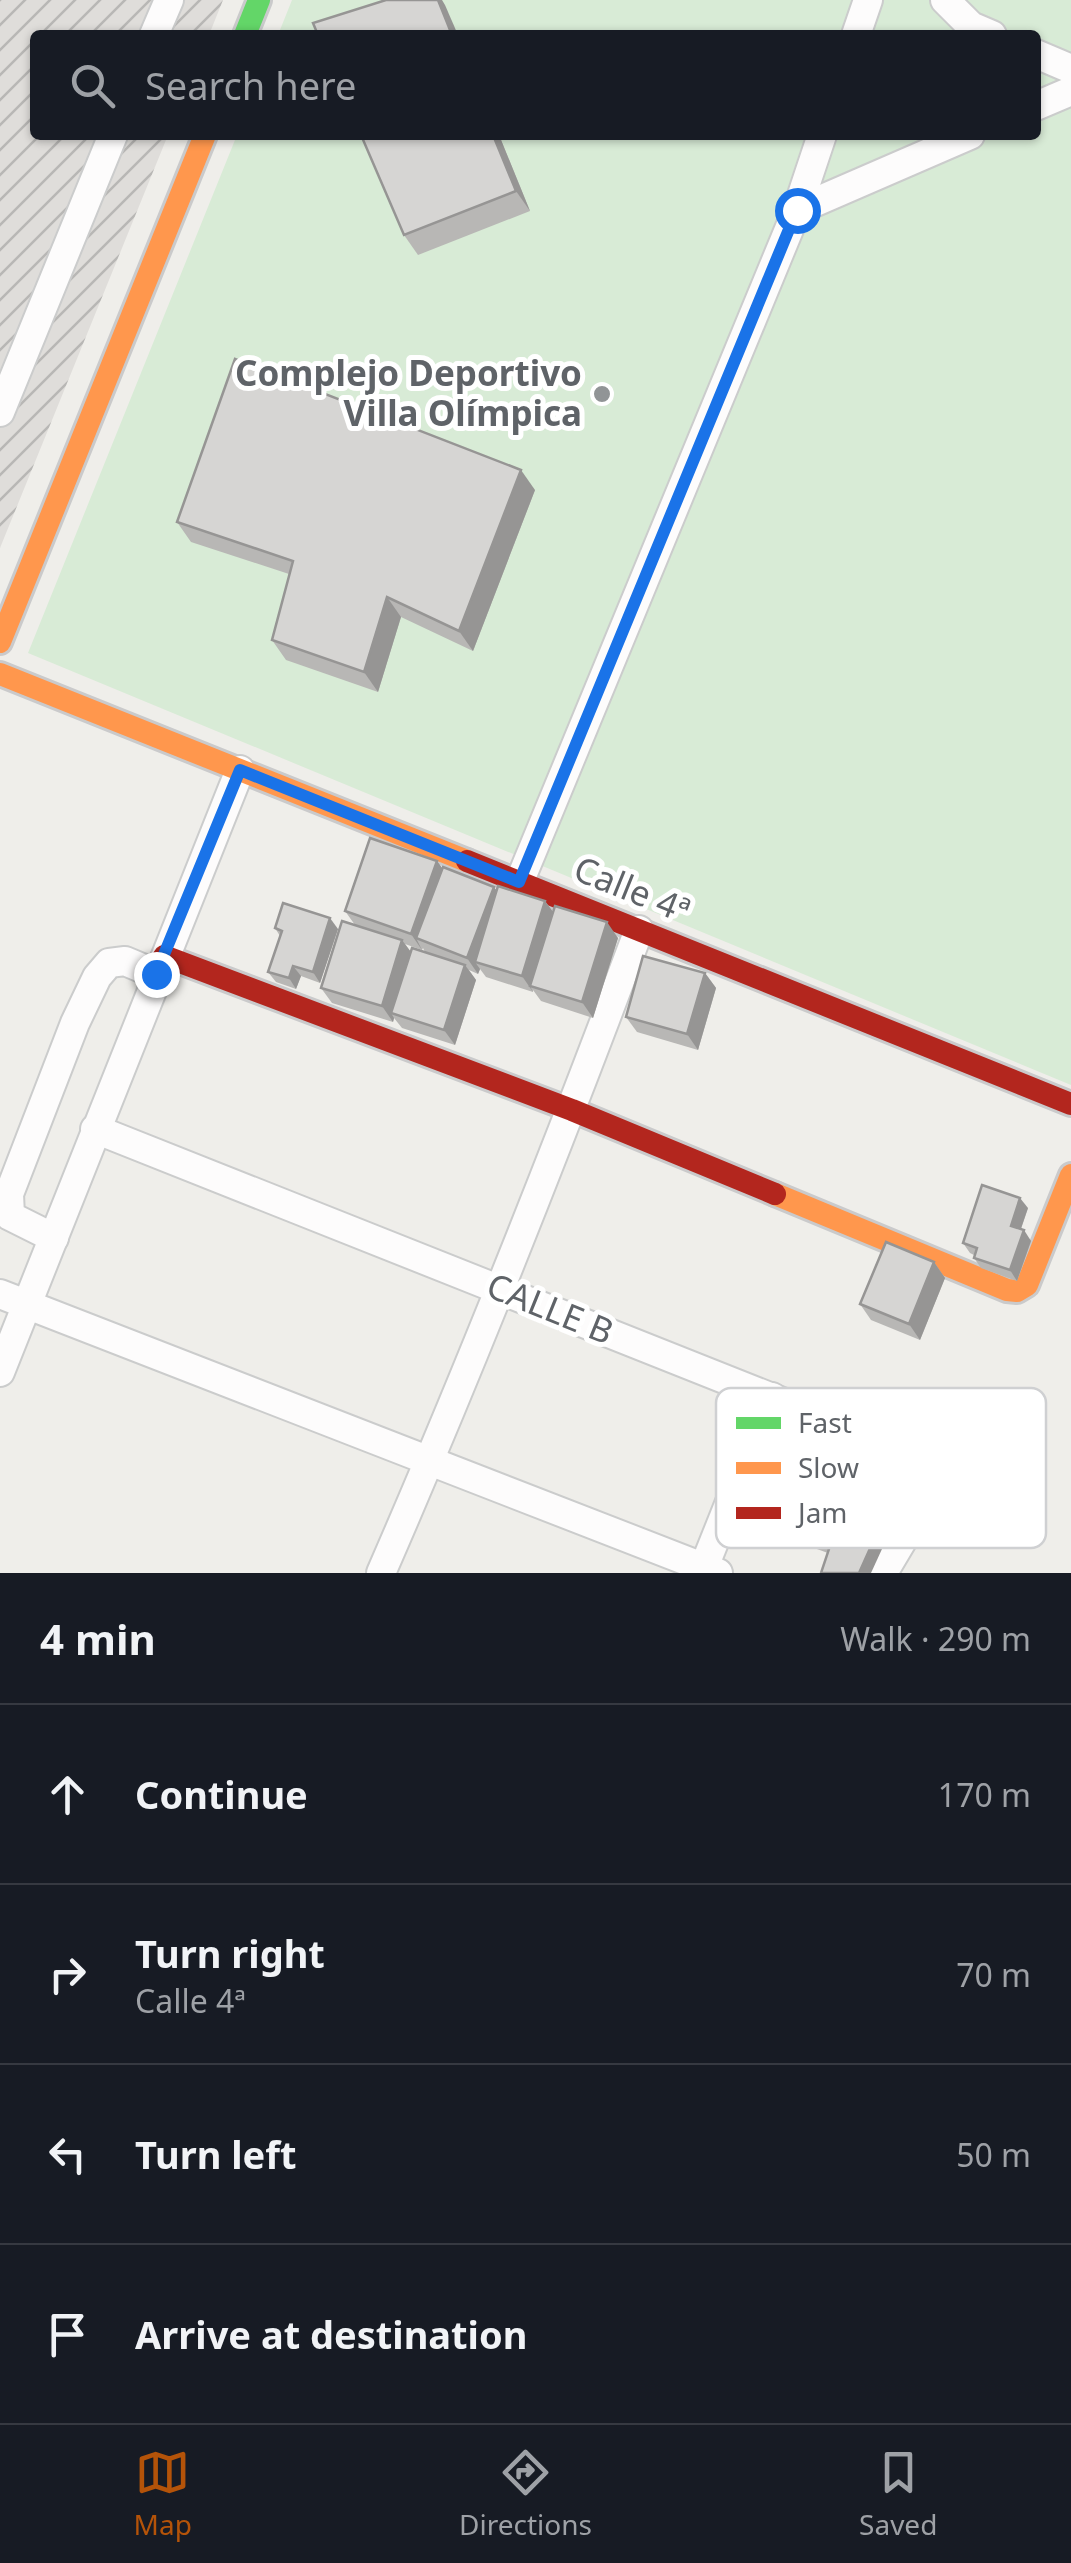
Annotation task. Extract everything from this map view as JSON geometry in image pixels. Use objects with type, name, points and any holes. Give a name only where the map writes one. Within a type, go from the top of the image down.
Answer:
[{"type":"street","points":[[156,30],[168,0]]},
{"type":"street","points":[[247,30],[259,0]]},
{"type":"street","points":[[858,30],[868,0]]},
{"type":"street","points":[[944,0],[980,30]]},
{"type":"street","points":[[1041,56],[1071,69]]},
{"type":"street","points":[[1041,104],[1071,91]]},
{"type":"street","points":[[0,412],[111,140]]},
{"type":"street","points":[[1,634],[203,140]]},
{"type":"street","points":[[519,882],[797,210],[820,140]]},
{"type":"street","points":[[797,210],[958,140]]},
{"type":"street","name":"Calle 4ª","points":[[0,674],[1071,1104]]},
{"type":"street","points":[[0,1372],[240,770]]},
{"type":"street","points":[[380,1573],[572,1110],[639,930]]},
{"type":"street","points":[[54,1238],[10,1216],[9,1194],[75,1023],[97,977],[109,963],[124,962],[160,965],[572,1110],[1007,1290],[1017,1291],[1027,1285],[1071,1175]]},
{"type":"street","name":"CALLE B","points":[[94,1129],[749,1388]]},
{"type":"street","points":[[0,1294],[711,1570]]},
{"type":"street","points":[[883,1573],[898,1548]]},
{"type":"shaded area","points":[[0,0],[223,0],[211,30],[30,30],[30,140],[166,140],[0,548]]},
{"type":"green space","name":"Complejo Deportivo Villa Olímpica","points":[[292,0],[1071,0],[1071,1085],[28,653],[235,140],[1041,140],[1041,30],[280,30]]},
{"type":"building","points":[[386,0],[438,0],[450,30],[316,30],[313,23]]},
{"type":"building","points":[[363,140],[495,140],[516,191],[404,235]]},
{"type":"building","points":[[235,359],[521,470],[459,631],[387,597],[364,672],[272,640],[293,561],[177,522]]},
{"type":"building","points":[[370,838],[437,861],[411,934],[345,911]]},
{"type":"building","points":[[443,867],[494,887],[467,958],[416,938]]},
{"type":"building","points":[[498,886],[545,901],[522,976],[475,962]]},
{"type":"building","points":[[283,903],[330,918],[313,972],[293,966],[289,978],[268,972],[282,931],[275,928]]},
{"type":"building","points":[[555,906],[607,922],[582,1002],[530,986]]},
{"type":"building","points":[[342,921],[402,940],[382,1006],[321,988]]},
{"type":"building","points":[[412,948],[465,965],[444,1030],[391,1013]]},
{"type":"building","points":[[643,956],[705,973],[687,1034],[626,1017]]},
{"type":"building","points":[[982,1185],[1020,1198],[1011,1226],[1024,1230],[1010,1270],[974,1258],[977,1248],[963,1243]]},
{"type":"building","points":[[886,1242],[934,1262],[909,1324],[860,1304]]},
{"type":"building","points":[[829,1548],[870,1548],[859,1573],[821,1573]]},
{"type":"traffic: fast","points":[[247,30],[259,0]]},
{"type":"traffic: slow","points":[[0,642],[203,140]]},
{"type":"traffic: slow","points":[[0,674],[467,861]]},
{"type":"traffic: slow","points":[[775,1194],[1017,1291],[1027,1285],[1071,1175]]},
{"type":"traffic: jam","points":[[467,861],[1071,1104]]},
{"type":"traffic: jam","points":[[164,956],[572,1110],[775,1194]]},
{"type":"place","name":"Complejo Deportivo Villa Olímpica","points":[[602,394]]},
{"type":"route","points":[[156,974],[240,770],[519,882],[797,210]]}]
